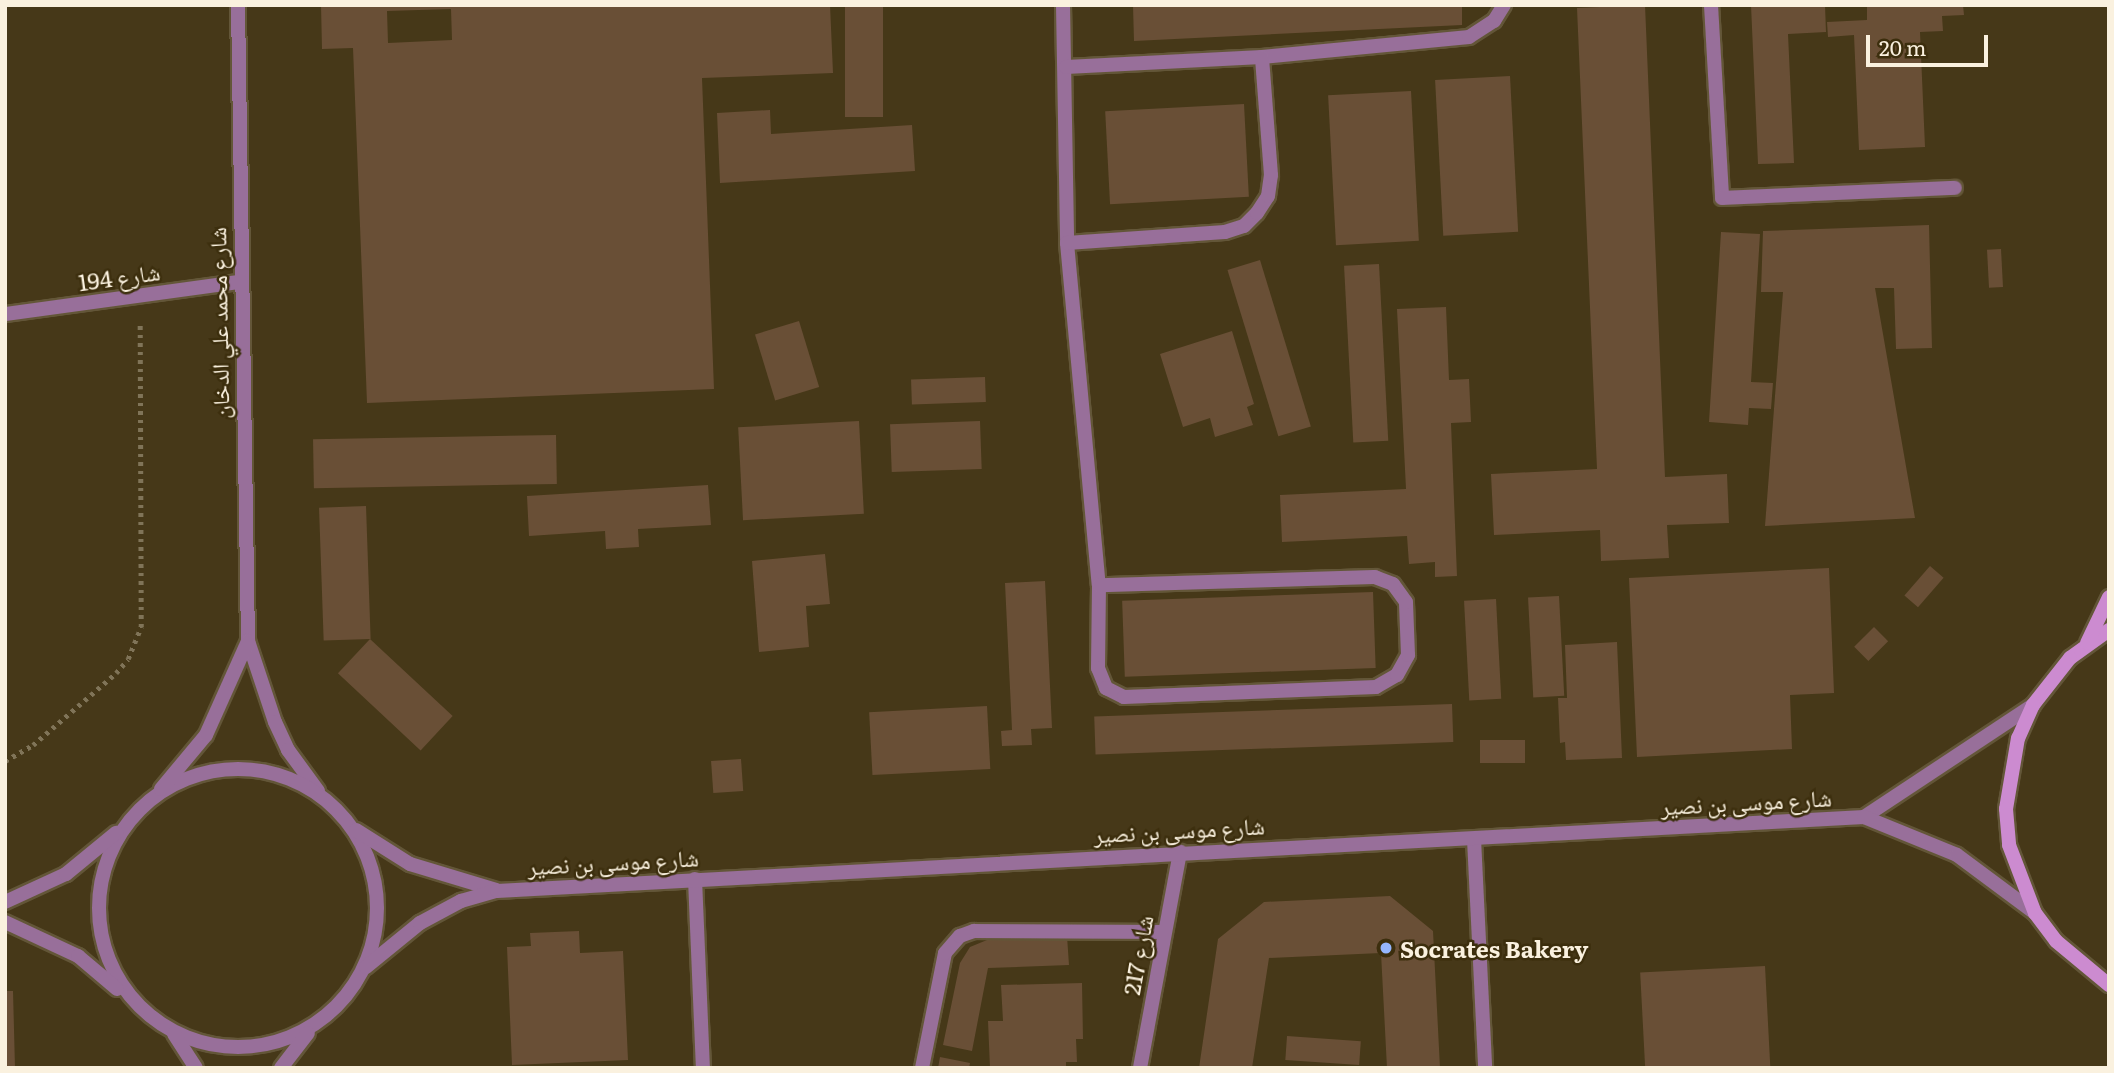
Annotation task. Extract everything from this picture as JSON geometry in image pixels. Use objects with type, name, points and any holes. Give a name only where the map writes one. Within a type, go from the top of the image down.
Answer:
[{"type":"main road","points":[[2086,645],[2109,597]]},
{"type":"main road","points":[[2109,630],[2086,645],[2057,672],[2033,705],[2018,738],[2006,809],[2009,845],[2035,913],[2056,941],[2109,985]]},
{"type":"street","name":"شارع محمد علي الدخان","points":[[238,5],[247,640],[288,750],[320,794]]},
{"type":"street","points":[[1063,5],[1067,243],[1099,585],[1098,668],[1106,688],[1124,697],[1376,687],[1397,675],[1408,655],[1406,602],[1393,584],[1375,577],[1099,585]]},
{"type":"street","points":[[1066,67],[1262,57],[1469,37],[1494,21],[1504,5]]},
{"type":"street","points":[[1711,5],[1722,198],[1955,188]]},
{"type":"street","points":[[1067,243],[1225,232],[1244,226],[1268,196],[1271,175],[1262,57]]},
{"type":"street","name":"شارع 194","points":[[5,314],[240,282]]},
{"type":"street","name":"شارع محمد علي الدخان","points":[[157,794],[206,735],[247,640]]},
{"type":"street","name":"شارع موسى بن نصير","points":[[1864,817],[2033,705]]},
{"type":"street","points":[[5,902],[66,874],[157,794],[196,774],[239,768],[282,775],[320,794],[354,829],[374,873],[378,920],[366,967],[338,1007],[299,1035],[258,1048],[215,1048],[174,1034],[140,1010],[78,956],[5,922]]},
{"type":"street","name":"شارع موسى بن نصير","points":[[366,967],[420,923],[461,901],[497,891],[1864,817],[1958,855],[2035,913]]},
{"type":"street","points":[[127,822],[107,858],[98,898],[101,939],[115,978],[140,1010]]},
{"type":"street","name":"شارع موسى بن نصير","points":[[354,829],[410,864],[497,891]]},
{"type":"street","points":[[1474,839],[1485,1068]]},
{"type":"street","name":"شارع 217","points":[[1140,1068],[1180,852]]},
{"type":"street","points":[[695,879],[703,1068]]},
{"type":"street","points":[[922,1068],[945,953],[960,936],[974,931],[1164,932]]},
{"type":"street","points":[[281,1068],[317,1023]]},
{"type":"street","points":[[174,1034],[196,1068]]},
{"type":"path","points":[[5,761],[33,745],[116,673],[128,659],[141,627],[140,296]]},
{"type":"building","points":[[321,5],[830,5],[833,73],[702,78],[714,389],[367,403],[353,48],[322,49]],"holes":[[[451,9],[452,40],[388,43],[387,11]]]},
{"type":"building","points":[[845,5],[883,5],[883,117],[845,117]]},
{"type":"building","points":[[1133,5],[1462,5],[1462,25],[1134,41]]},
{"type":"building","points":[[1645,5],[1665,477],[1727,474],[1729,523],[1667,525],[1669,558],[1601,561],[1600,530],[1494,535],[1491,474],[1597,469],[1577,8]]},
{"type":"building","points":[[1751,5],[1825,5],[1826,32],[1788,34],[1794,163],[1758,164]]},
{"type":"building","points":[[1867,5],[1963,5],[1964,15],[1942,16],[1943,31],[1920,32],[1925,147],[1859,150],[1854,35],[1828,37],[1827,22],[1867,20]]},
{"type":"building","points":[[1510,76],[1518,232],[1443,236],[1435,80]]},
{"type":"building","points":[[1411,91],[1419,241],[1336,245],[1328,95]]},
{"type":"building","points":[[1244,104],[1249,197],[1110,204],[1105,111]]},
{"type":"building","points":[[770,110],[771,134],[912,125],[915,171],[720,183],[717,113]]},
{"type":"building","points":[[1929,225],[1932,348],[1896,349],[1894,288],[1875,288],[1915,518],[1765,526],[1783,292],[1761,292],[1763,231]]},
{"type":"building","points":[[1721,232],[1760,234],[1751,382],[1773,383],[1771,409],[1749,408],[1748,425],[1709,422]]},
{"type":"building","points":[[2001,249],[2003,287],[1989,288],[1987,250]]},
{"type":"building","points":[[1260,260],[1311,426],[1278,436],[1227,270]]},
{"type":"building","points":[[1379,264],[1388,441],[1353,443],[1344,266]]},
{"type":"building","points":[[1446,307],[1449,380],[1469,379],[1471,422],[1451,423],[1457,576],[1435,577],[1435,562],[1409,564],[1407,536],[1282,542],[1280,495],[1406,489],[1397,309]]},
{"type":"building","points":[[799,321],[819,387],[775,400],[755,334]]},
{"type":"building","points":[[1232,331],[1254,404],[1247,407],[1253,425],[1215,437],[1210,418],[1183,427],[1160,354]]},
{"type":"building","points":[[985,377],[986,402],[912,405],[911,380]]},
{"type":"building","points":[[859,421],[864,514],[743,520],[738,427]]},
{"type":"building","points":[[980,421],[982,469],[892,472],[890,424]]},
{"type":"building","points":[[556,435],[557,484],[314,488],[313,439]]},
{"type":"building","points":[[708,485],[711,525],[638,529],[639,547],[606,549],[605,531],[529,536],[527,496]]},
{"type":"building","points":[[366,506],[371,639],[324,641],[319,508]]},
{"type":"building","points":[[825,554],[830,604],[806,606],[809,647],[759,652],[752,561]]},
{"type":"building","points":[[1930,566],[1944,578],[1918,607],[1904,595]]},
{"type":"building","points":[[1829,568],[1834,693],[1790,695],[1792,749],[1637,757],[1629,578]]},
{"type":"building","points":[[1045,581],[1052,728],[1031,729],[1032,745],[1002,746],[1001,731],[1012,730],[1005,583]]},
{"type":"building","points":[[1373,592],[1376,668],[1125,677],[1122,601]]},
{"type":"building","points":[[1559,596],[1564,696],[1533,697],[1528,598]]},
{"type":"building","points":[[1496,599],[1501,699],[1469,701],[1464,601]]},
{"type":"building","points":[[1874,627],[1888,641],[1868,661],[1854,647]]},
{"type":"building","points":[[370,639],[453,716],[421,750],[338,673]]},
{"type":"building","points":[[1617,642],[1622,758],[1566,760],[1565,742],[1560,743],[1558,698],[1567,698],[1565,645]]},
{"type":"building","points":[[1452,704],[1453,742],[1096,754],[1094,716]]},
{"type":"building","points":[[987,706],[990,769],[872,775],[869,712]]},
{"type":"building","points":[[1480,740],[1525,740],[1525,763],[1480,763]]},
{"type":"building","points":[[741,759],[743,791],[713,793],[711,761]]},
{"type":"building","points":[[1390,896],[1433,931],[1440,1068],[1387,1068],[1381,953],[1269,958],[1252,1068],[1199,1068],[1218,939],[1264,902]]},
{"type":"building","points":[[579,931],[580,953],[623,951],[628,1060],[512,1065],[507,947],[531,946],[530,933]]},
{"type":"building","points":[[1067,936],[1069,965],[988,968],[972,1051],[943,1045],[960,963],[970,947],[987,940]]},
{"type":"building","points":[[1765,966],[1770,1068],[1645,1068],[1640,973]]},
{"type":"building","points":[[1082,983],[1083,1039],[1076,1039],[1077,1062],[1066,1062],[1066,1068],[990,1068],[988,1021],[1003,1021],[1001,985]]},
{"type":"building","points":[[5,991],[13,991],[15,1068],[5,1068]]},
{"type":"building","points":[[1287,1036],[1361,1041],[1359,1065],[1285,1060]]},
{"type":"building","points":[[940,1057],[970,1063],[969,1068],[938,1068]]},
{"type":"place","name":"Socrates Bakery","points":[[1386,948]]}]
